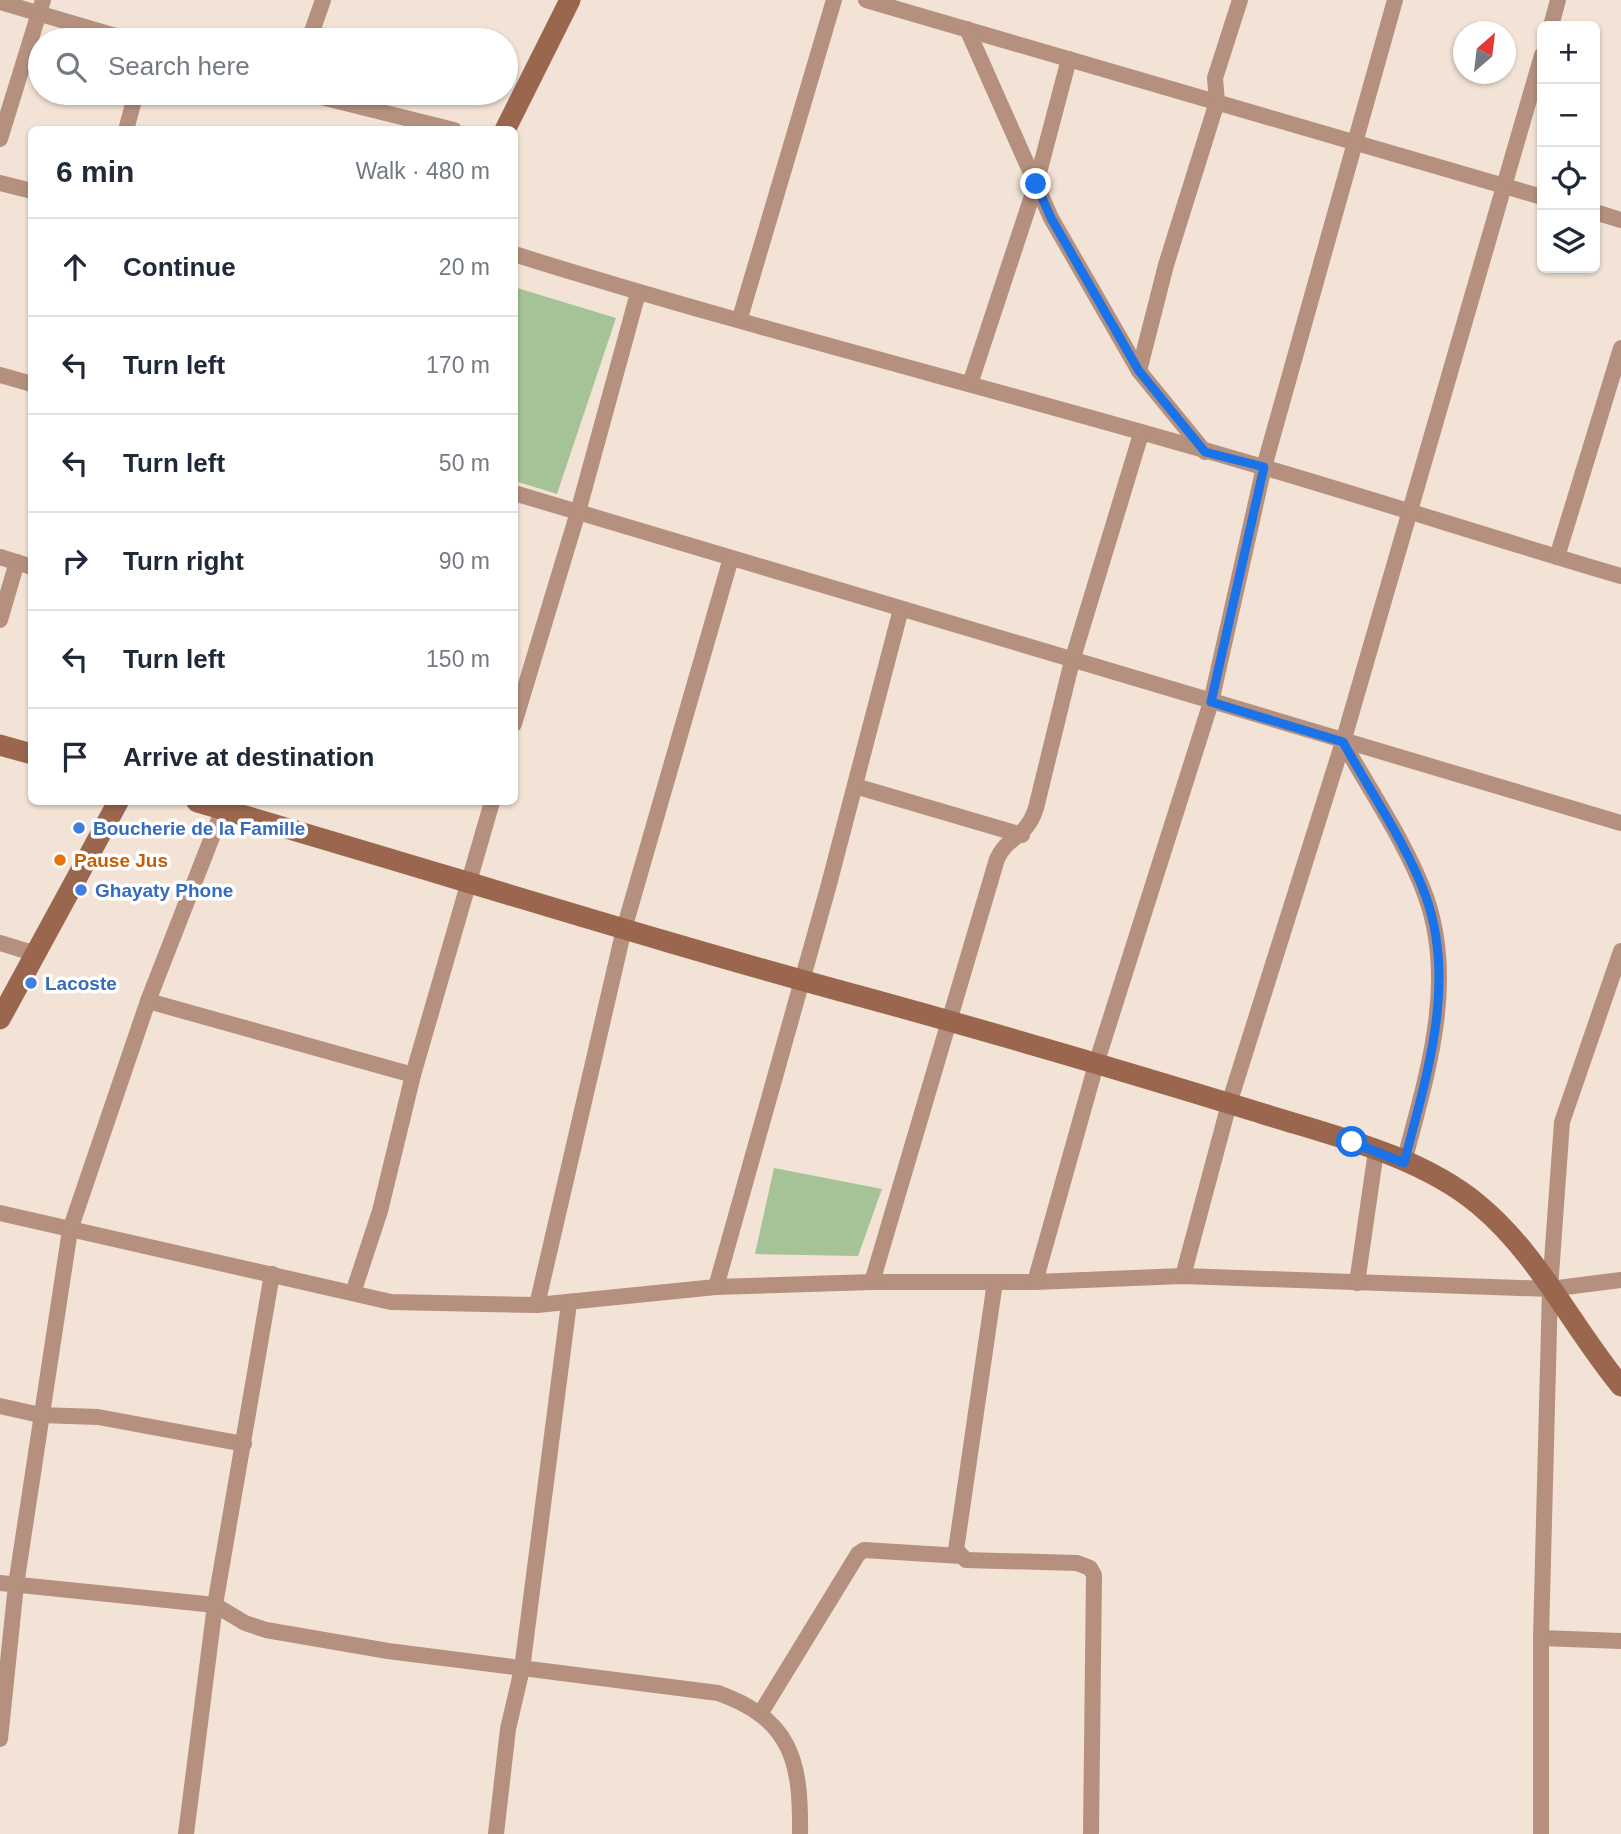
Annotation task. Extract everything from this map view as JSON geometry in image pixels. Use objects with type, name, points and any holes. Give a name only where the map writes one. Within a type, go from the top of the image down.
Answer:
[{"type":"street","points":[[313,28],[323,0]]},
{"type":"street","points":[[518,104],[570,0]]},
{"type":"street","points":[[740,318],[834,0]]},
{"type":"street","points":[[866,0],[908,7],[967,29],[1537,196]]},
{"type":"street","points":[[1139,371],[1166,265],[1217,102],[1215,78],[1240,0]]},
{"type":"street","points":[[1035,1283],[1097,1061],[1211,702],[1264,467],[1395,0]]},
{"type":"street","points":[[1552,21],[1558,0]]},
{"type":"street","points":[[0,2],[41,7],[97,28]]},
{"type":"street","points":[[34,28],[41,7]]},
{"type":"street","points":[[967,29],[1051,218],[1139,371],[1205,452]]},
{"type":"street","points":[[0,139],[28,49]]},
{"type":"street","points":[[970,384],[1036,184],[1069,59]]},
{"type":"street","points":[[1183,1276],[1229,1104],[1343,742],[1537,72]]},
{"type":"street","points":[[126,126],[132,105]]},
{"type":"street","points":[[353,105],[438,126]]},
{"type":"street","points":[[507,126],[518,105]]},
{"type":"street","points":[[0,183],[28,190]]},
{"type":"street","points":[[1600,213],[1621,219]]},
{"type":"street","points":[[518,255],[638,293],[740,318],[1264,467],[1621,576]]},
{"type":"street","points":[[518,711],[578,512],[638,293]]},
{"type":"street","points":[[1557,557],[1621,348]]},
{"type":"street","points":[[0,375],[28,383]]},
{"type":"street","points":[[872,1282],[997,859],[1002,848],[1022,835],[1032,822],[1072,661],[1140,433]]},
{"type":"street","points":[[518,494],[1343,742],[1621,822]]},
{"type":"street","points":[[0,556],[24,565],[0,620]]},
{"type":"street","points":[[537,1306],[624,929],[731,558]]},
{"type":"street","points":[[716,1287],[855,786],[901,609]]},
{"type":"street","points":[[1343,742],[1426,897],[1434,937],[1438,981],[1436,1038],[1404,1163]]},
{"type":"street","points":[[0,745],[28,753]]},
{"type":"street","points":[[855,786],[1022,835]]},
{"type":"street","points":[[0,1019],[116,805]]},
{"type":"street","points":[[208,805],[624,929],[1097,1061],[1404,1163],[1447,1184],[1479,1205],[1509,1235],[1621,1386]]},
{"type":"street","points":[[353,1293],[380,1211],[413,1074],[491,805]]},
{"type":"street","points":[[0,1739],[8,1584],[40,1415],[70,1230],[148,1001],[223,809]]},
{"type":"street","points":[[0,943],[36,954]]},
{"type":"street","points":[[1541,1834],[1541,1637],[1550,1289],[1562,1122],[1621,951]]},
{"type":"street","points":[[148,1001],[413,1074]]},
{"type":"street","points":[[1357,1283],[1376,1152]]},
{"type":"street","points":[[0,1213],[391,1302],[537,1306],[716,1287],[872,1282],[1035,1283],[1183,1276],[1550,1289],[1621,1280]]},
{"type":"street","points":[[188,1834],[215,1605],[272,1274]]},
{"type":"street","points":[[995,1282],[956,1550],[965,1560],[1077,1563],[1090,1568],[1094,1575],[1091,1834]]},
{"type":"street","points":[[496,1834],[508,1729],[522,1669],[569,1303]]},
{"type":"street","points":[[0,1406],[40,1415],[97,1418],[244,1444]]},
{"type":"street","points":[[760,1714],[858,1554],[864,1550],[961,1556]]},
{"type":"street","points":[[8,1584],[215,1605],[245,1623],[266,1630],[522,1669],[718,1693],[738,1700],[760,1714],[780,1733],[792,1754],[801,1787],[800,1834]]},
{"type":"street","points":[[1541,1637],[1621,1641]]},
{"type":"green space","points":[[518,288],[616,318],[557,494],[518,482]]},
{"type":"green space","points":[[774,1168],[882,1189],[858,1256],[755,1254]]},
{"type":"place","name":"Boucherie de la Famille","points":[[79,828]]},
{"type":"place","name":"Pause Jus","points":[[60,860]]},
{"type":"place","name":"Ghayaty Phone","points":[[81,890]]},
{"type":"place","name":"Lacoste","points":[[31,983]]},
{"type":"route","points":[[1036,184],[1051,218],[1139,371],[1205,452],[1264,467],[1211,702],[1343,742],[1426,897],[1434,937],[1438,981],[1436,1038],[1404,1163],[1352,1142]]}]
